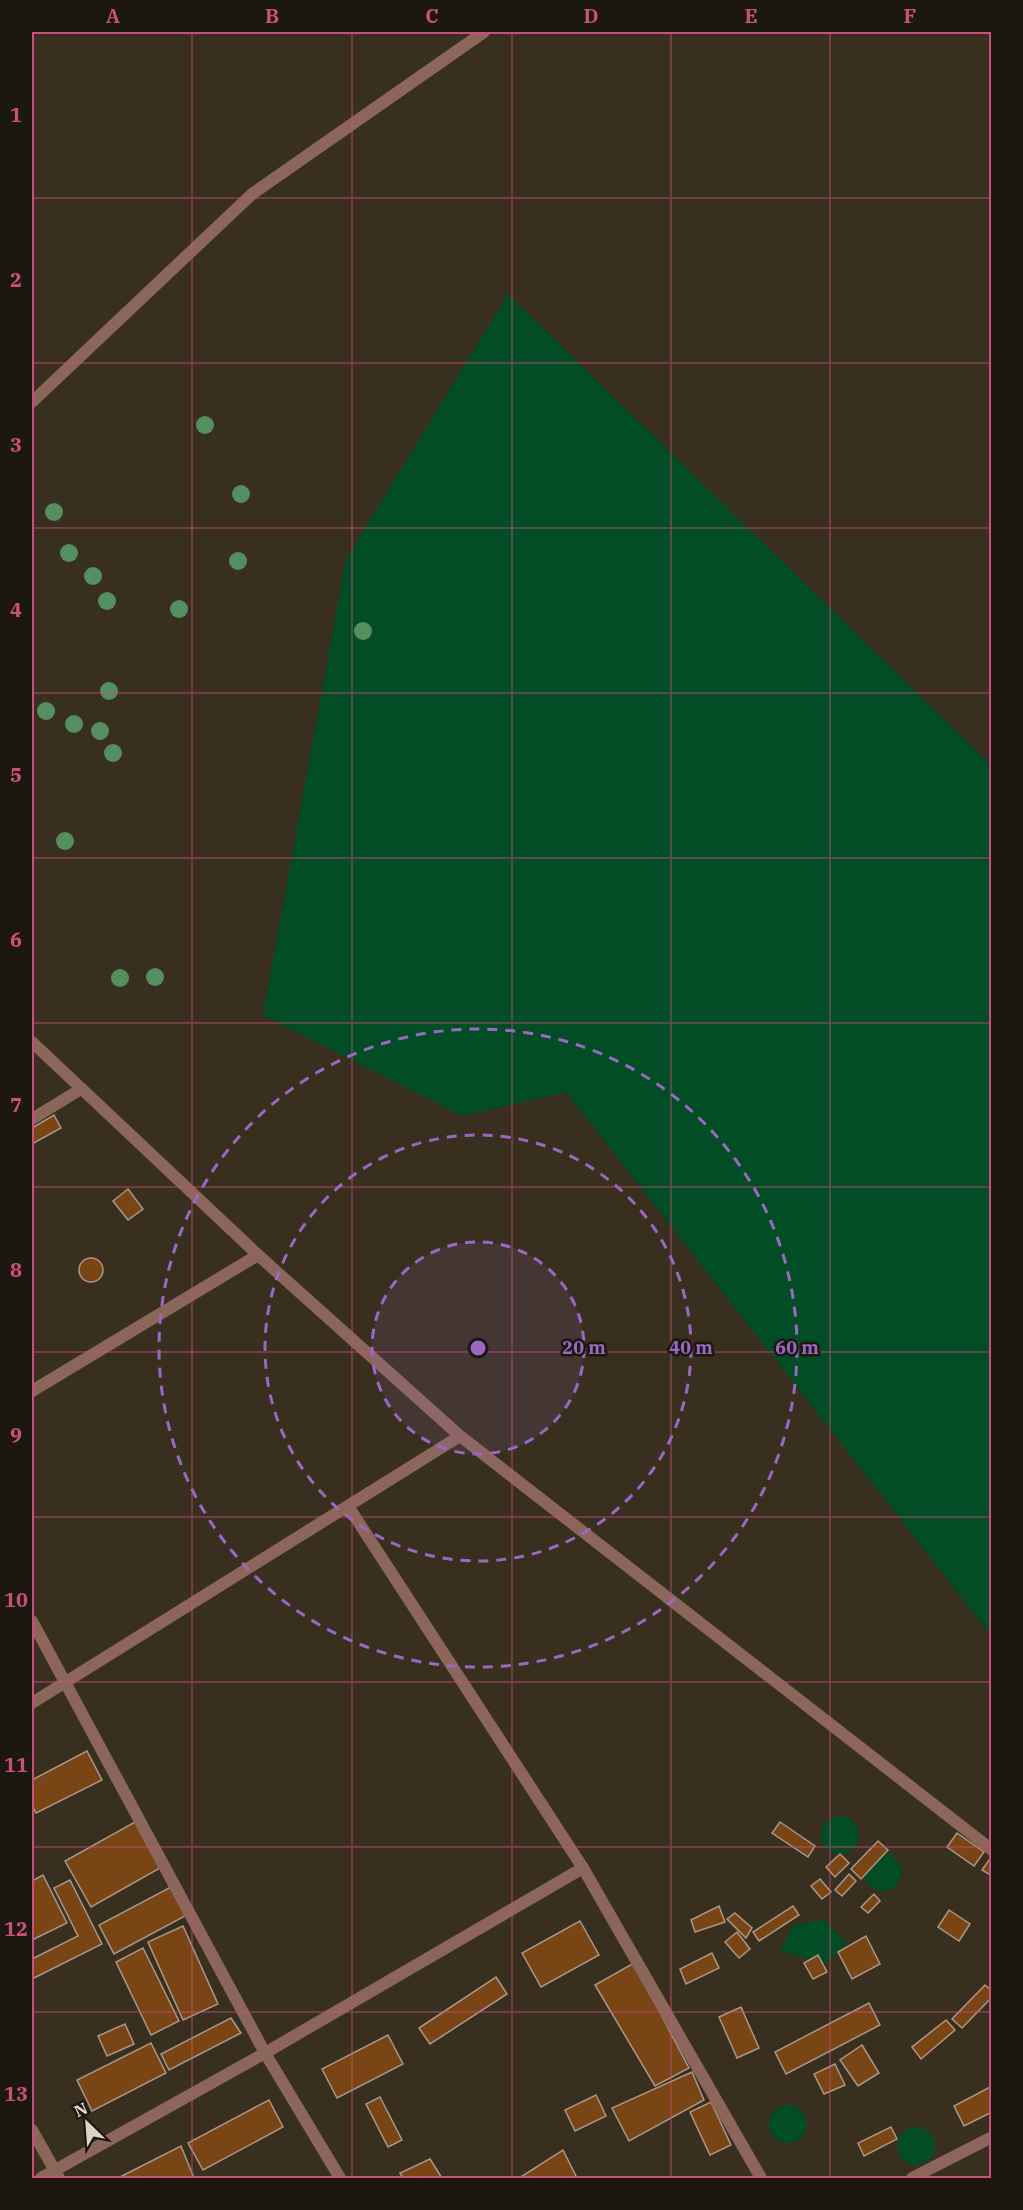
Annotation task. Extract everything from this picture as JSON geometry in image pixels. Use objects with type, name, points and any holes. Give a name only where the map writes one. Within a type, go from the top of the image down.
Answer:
[{"type":"street","points":[[32,402],[252,194],[484,32]]},
{"type":"street","points":[[32,1042],[258,1256],[460,1436],[992,1851]]},
{"type":"street","points":[[32,1119],[81,1089]]},
{"type":"street","points":[[32,1391],[258,1256]]},
{"type":"street","points":[[32,1703],[460,1436]]},
{"type":"street","points":[[348,1506],[583,1868],[761,2178]]},
{"type":"street","points":[[32,1621],[265,2053],[340,2178]]},
{"type":"street","points":[[41,2178],[57,2175],[583,1868]]},
{"type":"street","points":[[32,2130],[57,2175]]},
{"type":"street","points":[[912,2178],[992,2136]]},
{"type":"green space","points":[[508,294],[991,765],[991,1635],[566,1092],[462,1116],[263,1015],[346,559]]},
{"type":"green space","points":[[840,1816],[854,1821],[859,1835],[854,1849],[840,1854],[826,1849],[821,1835],[826,1821]]},
{"type":"green space","points":[[885,1853],[892,1855],[901,1865],[901,1875],[893,1888],[879,1891],[867,1882],[863,1873]]},
{"type":"green space","points":[[825,1920],[847,1944],[823,1965],[780,1950],[794,1924]]},
{"type":"green space","points":[[788,2105],[802,2110],[807,2124],[802,2138],[788,2143],[774,2138],[769,2124],[774,2110]]},
{"type":"green space","points":[[916,2127],[930,2132],[935,2146],[930,2160],[916,2165],[902,2160],[897,2146],[902,2132]]},
{"type":"building","points":[[54,1115],[61,1128],[32,1144],[32,1128]]},
{"type":"building","points":[[128,1189],[143,1209],[128,1220],[113,1201]]},
{"type":"building","points":[[91,1258],[96,1259],[102,1265],[102,1275],[96,1281],[91,1282],[86,1281],[80,1275],[79,1270],[80,1265],[86,1259]]},
{"type":"building","points":[[87,1751],[102,1780],[36,1813],[32,1805],[32,1780]]},
{"type":"building","points":[[135,1822],[160,1868],[91,1907],[65,1861]]},
{"type":"building","points":[[780,1822],[815,1846],[808,1857],[772,1833]]},
{"type":"building","points":[[957,1833],[984,1852],[974,1866],[947,1847]]},
{"type":"building","points":[[878,1841],[888,1850],[861,1879],[851,1869]]},
{"type":"building","points":[[840,1854],[849,1863],[835,1877],[826,1867]]},
{"type":"building","points":[[989,1860],[992,1862],[992,1876],[982,1870]]},
{"type":"building","points":[[849,1874],[856,1881],[842,1896],[835,1890]]},
{"type":"building","points":[[43,1875],[67,1923],[32,1940],[32,1881]]},
{"type":"building","points":[[820,1879],[831,1892],[822,1899],[811,1886]]},
{"type":"building","points":[[70,1880],[102,1944],[32,1979],[32,1959],[78,1936],[54,1888]]},
{"type":"building","points":[[171,1887],[185,1916],[114,1954],[99,1925]]},
{"type":"building","points":[[874,1894],[880,1901],[868,1913],[861,1907]]},
{"type":"building","points":[[719,1906],[725,1922],[695,1932],[691,1920]]},
{"type":"building","points":[[793,1906],[799,1915],[759,1941],[753,1932]]},
{"type":"building","points":[[949,1910],[970,1924],[959,1941],[938,1927]]},
{"type":"building","points":[[735,1913],[752,1928],[746,1938],[727,1919]]},
{"type":"building","points":[[580,1921],[599,1955],[541,1987],[522,1953]]},
{"type":"building","points":[[183,1926],[218,2004],[183,2020],[148,1942]]},
{"type":"building","points":[[737,1932],[750,1949],[739,1958],[725,1942]]},
{"type":"building","points":[[866,1936],[880,1964],[852,1979],[838,1952]]},
{"type":"building","points":[[143,1948],[179,2021],[151,2035],[116,1962]]},
{"type":"building","points":[[712,1953],[719,1968],[686,1984],[680,1969]]},
{"type":"building","points":[[818,1955],[827,1972],[813,1979],[804,1963]]},
{"type":"building","points":[[634,1963],[689,2068],[655,2086],[595,1985]]},
{"type":"building","points":[[496,1977],[507,1994],[430,2044],[419,2028]]},
{"type":"building","points":[[985,1985],[992,1991],[992,1997],[962,2028],[952,2019]]},
{"type":"building","points":[[869,2003],[880,2025],[786,2074],[775,2052]]},
{"type":"building","points":[[741,2007],[759,2048],[737,2058],[719,2017]]},
{"type":"building","points":[[231,2018],[241,2033],[169,2070],[161,2054]]},
{"type":"building","points":[[946,2020],[955,2030],[921,2059],[912,2047]]},
{"type":"building","points":[[125,2024],[134,2044],[107,2056],[98,2036]]},
{"type":"building","points":[[388,2035],[403,2064],[337,2098],[322,2069]]},
{"type":"building","points":[[151,2043],[166,2073],[92,2111],[77,2080]]},
{"type":"building","points":[[862,2045],[879,2073],[858,2086],[840,2060]]},
{"type":"building","points":[[835,2064],[845,2085],[824,2094],[814,2074]]},
{"type":"building","points":[[692,2072],[704,2100],[629,2141],[612,2108]]},
{"type":"building","points":[[992,2086],[992,2112],[964,2126],[954,2106]]},
{"type":"building","points":[[596,2095],[606,2116],[575,2131],[565,2110]]},
{"type":"building","points":[[380,2097],[402,2140],[388,2147],[366,2104]]},
{"type":"building","points":[[269,2100],[283,2127],[203,2170],[188,2143]]},
{"type":"building","points":[[711,2102],[731,2145],[710,2155],[690,2112]]},
{"type":"building","points":[[891,2127],[897,2139],[864,2156],[858,2143]]},
{"type":"building","points":[[181,2146],[194,2178],[118,2178]]},
{"type":"building","points":[[563,2150],[577,2178],[519,2178]]},
{"type":"building","points":[[430,2159],[442,2178],[403,2178],[400,2173]]}]
